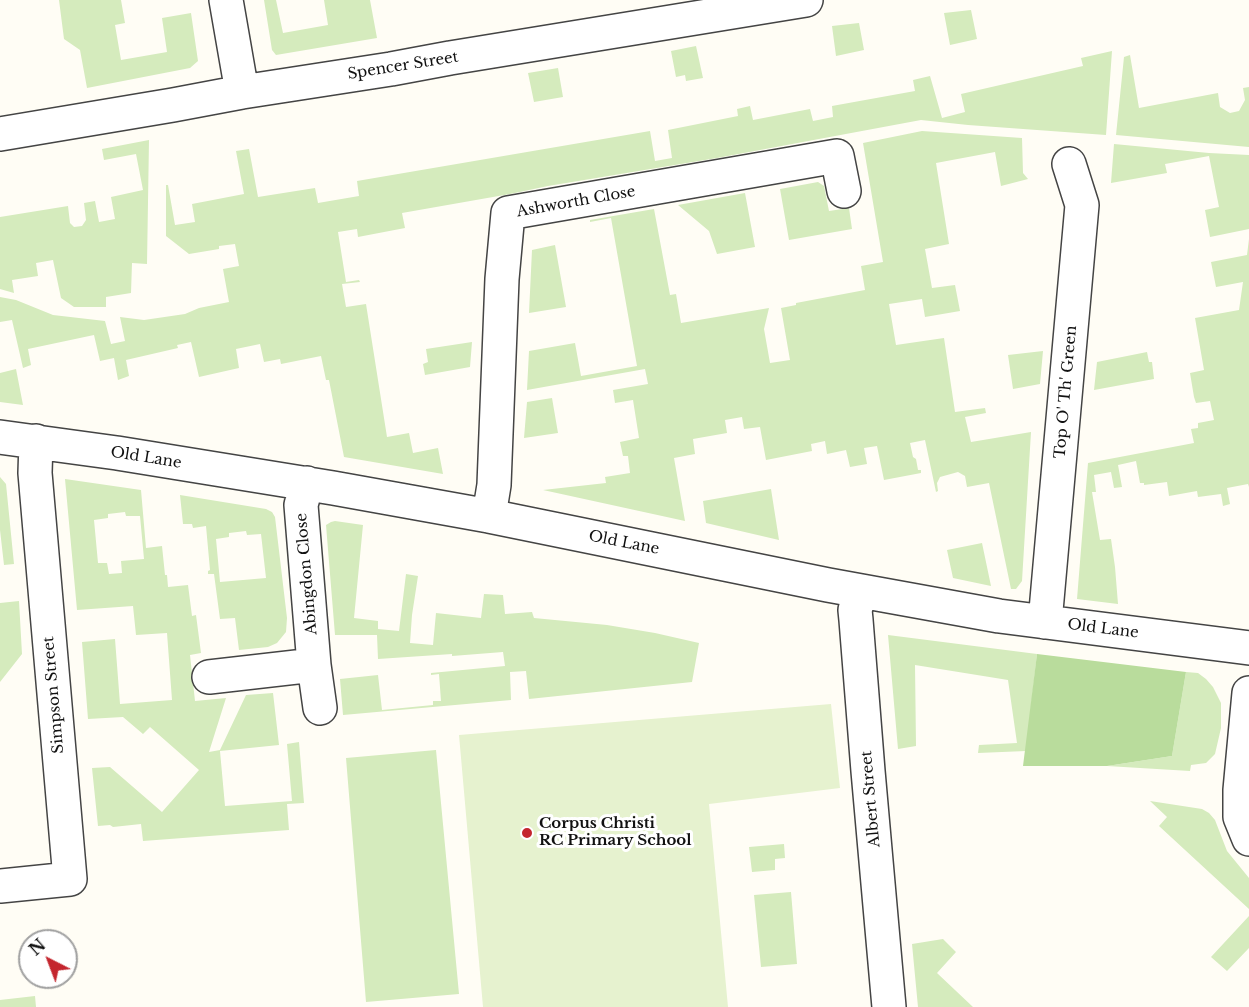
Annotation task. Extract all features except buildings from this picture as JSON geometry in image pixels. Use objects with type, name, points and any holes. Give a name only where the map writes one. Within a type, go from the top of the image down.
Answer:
[{"type":"street","points":[[226,0],[242,92]]},
{"type":"street","name":"Spencer Street","points":[[0,134],[806,0]]},
{"type":"street","name":"Ashworth Close","points":[[489,516],[494,485],[502,279],[507,213],[837,156],[844,191]]},
{"type":"street","name":"Top O' Th' Green","points":[[1045,622],[1082,205],[1069,164]]},
{"type":"street","name":"Old Lane","points":[[0,437],[307,483],[489,516],[861,591],[999,616],[1249,648]]},
{"type":"street","name":"Simpson Street","points":[[0,886],[70,879],[35,472],[36,441]]},
{"type":"street","name":"Abingdon Close","points":[[307,483],[301,505],[314,665],[320,708]]},
{"type":"street","name":"Albert Street","points":[[861,591],[855,610],[889,1007]]},
{"type":"street","points":[[209,677],[314,665]]},
{"type":"street","points":[[1249,693],[1240,790],[1240,817],[1249,839]]},
{"type":"green space","points":[[59,0],[121,0],[125,23],[115,25],[121,60],[167,52],[162,18],[191,13],[198,61],[190,68],[87,88],[80,50],[64,39]]},
{"type":"green space","points":[[264,0],[276,0],[283,33],[328,25],[324,0],[370,0],[377,38],[276,55],[272,50]]},
{"type":"green space","points":[[971,10],[977,39],[950,45],[944,13]]},
{"type":"green space","points":[[859,23],[864,50],[836,56],[832,26]]},
{"type":"green space","points":[[696,46],[703,78],[686,81],[685,75],[676,77],[671,51]]},
{"type":"green space","points":[[1112,51],[1106,135],[921,120],[402,213],[405,228],[358,237],[357,229],[338,232],[346,282],[359,280],[360,282],[342,284],[346,307],[366,304],[387,437],[409,433],[413,453],[438,448],[443,474],[344,457],[329,380],[326,380],[321,356],[281,364],[280,359],[264,362],[260,344],[236,349],[239,368],[199,377],[191,342],[177,345],[178,348],[126,360],[129,376],[118,380],[114,358],[100,361],[94,335],[28,349],[31,365],[23,368],[12,320],[0,322],[0,297],[16,300],[53,315],[105,321],[111,344],[125,341],[120,317],[144,320],[185,314],[199,308],[229,302],[223,269],[239,266],[235,244],[189,254],[166,236],[166,185],[168,185],[175,225],[195,222],[192,204],[244,194],[236,151],[249,149],[258,197],[315,188],[318,203],[359,196],[357,181],[650,131],[655,161],[672,158],[668,130],[738,116],[737,109],[750,106],[753,120],[810,109],[813,121],[833,117],[832,106],[915,91],[913,80],[930,76],[942,118],[965,112],[961,94],[1083,66],[1081,58]]},
{"type":"green space","points":[[1130,55],[1139,108],[1218,93],[1220,107],[1230,113],[1239,111],[1245,100],[1243,88],[1249,87],[1249,147],[1116,135],[1124,57]]},
{"type":"green space","points":[[558,68],[563,97],[534,102],[528,73]]},
{"type":"green space","points":[[922,131],[1022,138],[1023,173],[1028,179],[1001,186],[995,152],[936,163],[949,244],[925,249],[932,288],[955,285],[960,311],[925,317],[922,299],[889,304],[896,345],[944,338],[955,412],[985,408],[986,413],[965,417],[971,442],[1031,432],[1022,581],[1016,589],[1011,589],[989,483],[967,487],[965,476],[958,472],[940,477],[936,492],[925,440],[910,443],[913,457],[921,473],[884,480],[877,446],[864,448],[867,464],[850,467],[846,450],[827,454],[825,441],[811,444],[812,451],[766,460],[760,427],[744,429],[742,417],[725,420],[727,433],[693,439],[695,454],[674,458],[685,521],[543,490],[606,483],[605,477],[630,473],[628,456],[623,456],[620,442],[639,438],[633,400],[615,403],[613,390],[648,384],[645,369],[527,390],[529,351],[575,343],[581,376],[637,366],[611,218],[590,222],[590,220],[654,209],[670,295],[676,294],[681,323],[769,308],[764,329],[770,363],[790,360],[781,308],[865,290],[861,266],[883,262],[863,143]]},
{"type":"green space","points":[[149,140],[147,264],[132,263],[131,293],[106,297],[106,307],[74,307],[61,298],[53,260],[36,263],[38,276],[12,280],[14,293],[0,289],[0,217],[68,206],[70,223],[74,227],[82,226],[86,220],[84,203],[95,201],[99,222],[115,219],[111,197],[143,190],[136,154],[104,160],[102,149]]},
{"type":"green space","points":[[1114,144],[1249,155],[1249,229],[1210,237],[1205,210],[1219,207],[1209,156],[1165,164],[1167,173],[1111,183]]},
{"type":"green space","points":[[818,182],[824,186],[829,211],[849,208],[852,229],[789,240],[780,189]]},
{"type":"green space","points":[[745,193],[755,247],[717,254],[709,231],[678,205]]},
{"type":"green space","points":[[1249,239],[1249,487],[1248,484],[1227,488],[1230,504],[1223,506],[1221,494],[1198,497],[1197,491],[1169,496],[1167,482],[1144,485],[1140,483],[1136,461],[1118,465],[1122,487],[1114,488],[1111,472],[1094,475],[1096,492],[1092,492],[1100,540],[1111,539],[1118,604],[1077,599],[1088,463],[1194,443],[1191,429],[1198,428],[1198,423],[1214,420],[1210,401],[1196,403],[1194,397],[1190,373],[1204,370],[1195,318],[1239,310],[1243,282],[1216,287],[1211,262],[1247,255]]},
{"type":"green space","points":[[555,245],[566,307],[529,313],[532,250]]},
{"type":"green space","points":[[472,342],[470,367],[425,375],[423,364],[428,362],[426,349]]},
{"type":"green space","points":[[1043,351],[1040,384],[1013,389],[1008,355]]},
{"type":"green space","points":[[1147,352],[1149,362],[1152,362],[1154,379],[1094,390],[1097,362]]},
{"type":"green space","points":[[16,369],[23,405],[0,402],[0,373]]},
{"type":"green space","points":[[552,398],[558,433],[524,438],[527,402]]},
{"type":"green space","points":[[0,477],[6,484],[14,564],[4,565],[0,530]]},
{"type":"green space","points":[[65,479],[141,490],[146,548],[162,546],[168,587],[188,585],[192,616],[196,615],[201,653],[190,655],[195,701],[226,698],[209,752],[220,750],[246,695],[273,693],[279,745],[220,751],[225,806],[292,801],[287,744],[299,742],[304,803],[287,804],[289,830],[143,841],[141,824],[98,826],[92,768],[110,767],[162,812],[199,770],[150,727],[143,734],[123,717],[88,719],[82,642],[115,639],[120,704],[172,700],[167,633],[136,635],[133,606],[77,610]],"holes":[[[125,512],[126,516],[140,516],[144,559],[121,561],[122,573],[109,574],[107,563],[98,563],[94,520],[108,518],[108,514]]]},
{"type":"green space","points":[[771,489],[779,540],[706,523],[703,501]]},
{"type":"green space","points":[[180,495],[266,509],[272,512],[275,517],[287,618],[286,632],[277,643],[268,647],[239,650],[235,618],[220,619],[214,574],[208,574],[210,570],[206,526],[193,528],[192,524],[183,524]],"holes":[[[246,531],[247,535],[261,534],[266,578],[220,582],[216,539],[229,537],[229,533]]]},
{"type":"green space","points":[[335,521],[363,525],[354,618],[378,621],[378,629],[399,631],[406,574],[418,576],[410,643],[433,645],[436,613],[481,618],[484,594],[503,595],[505,614],[532,612],[534,618],[607,625],[699,643],[692,682],[529,699],[526,671],[510,672],[511,700],[343,715],[340,679],[378,675],[382,710],[433,705],[433,701],[441,701],[439,674],[431,675],[431,673],[505,666],[503,652],[378,659],[377,635],[335,635],[326,525]]},
{"type":"green space","points":[[982,543],[991,586],[953,578],[947,550]]},
{"type":"green space","points":[[19,601],[22,654],[0,682],[0,603]]},
{"type":"green space","points":[[888,635],[1037,654],[1026,751],[978,753],[979,745],[1017,743],[1008,680],[915,665],[916,746],[898,749]]},
{"type":"green space","points":[[1037,654],[1186,672],[1172,756],[1107,766],[1023,766]]},
{"type":"green space","points":[[1186,672],[1198,673],[1206,679],[1221,703],[1221,728],[1215,754],[1206,763],[1191,765],[1190,771],[1107,766],[1172,756]]},
{"type":"green space","points":[[831,704],[840,788],[709,804],[728,1007],[483,1007],[459,735]]},
{"type":"green space","points":[[436,750],[459,994],[366,1002],[346,758]]},
{"type":"green space","points":[[1150,801],[1202,809],[1209,813],[1215,820],[1227,851],[1249,878],[1249,909],[1159,826],[1167,817]]},
{"type":"green space","points":[[784,844],[785,858],[775,859],[775,870],[752,872],[749,847]]},
{"type":"green space","points":[[791,892],[797,964],[761,967],[754,895]]},
{"type":"green space","points":[[1249,916],[1249,948],[1227,971],[1211,957]]},
{"type":"green space","points":[[943,939],[956,952],[937,973],[973,1007],[918,1007],[912,944]]},
{"type":"green space","points":[[35,996],[36,1007],[0,1007],[0,1000]]},
{"type":"place","name":"Corpus Christi RC Primary School","points":[[527,833]]}]
